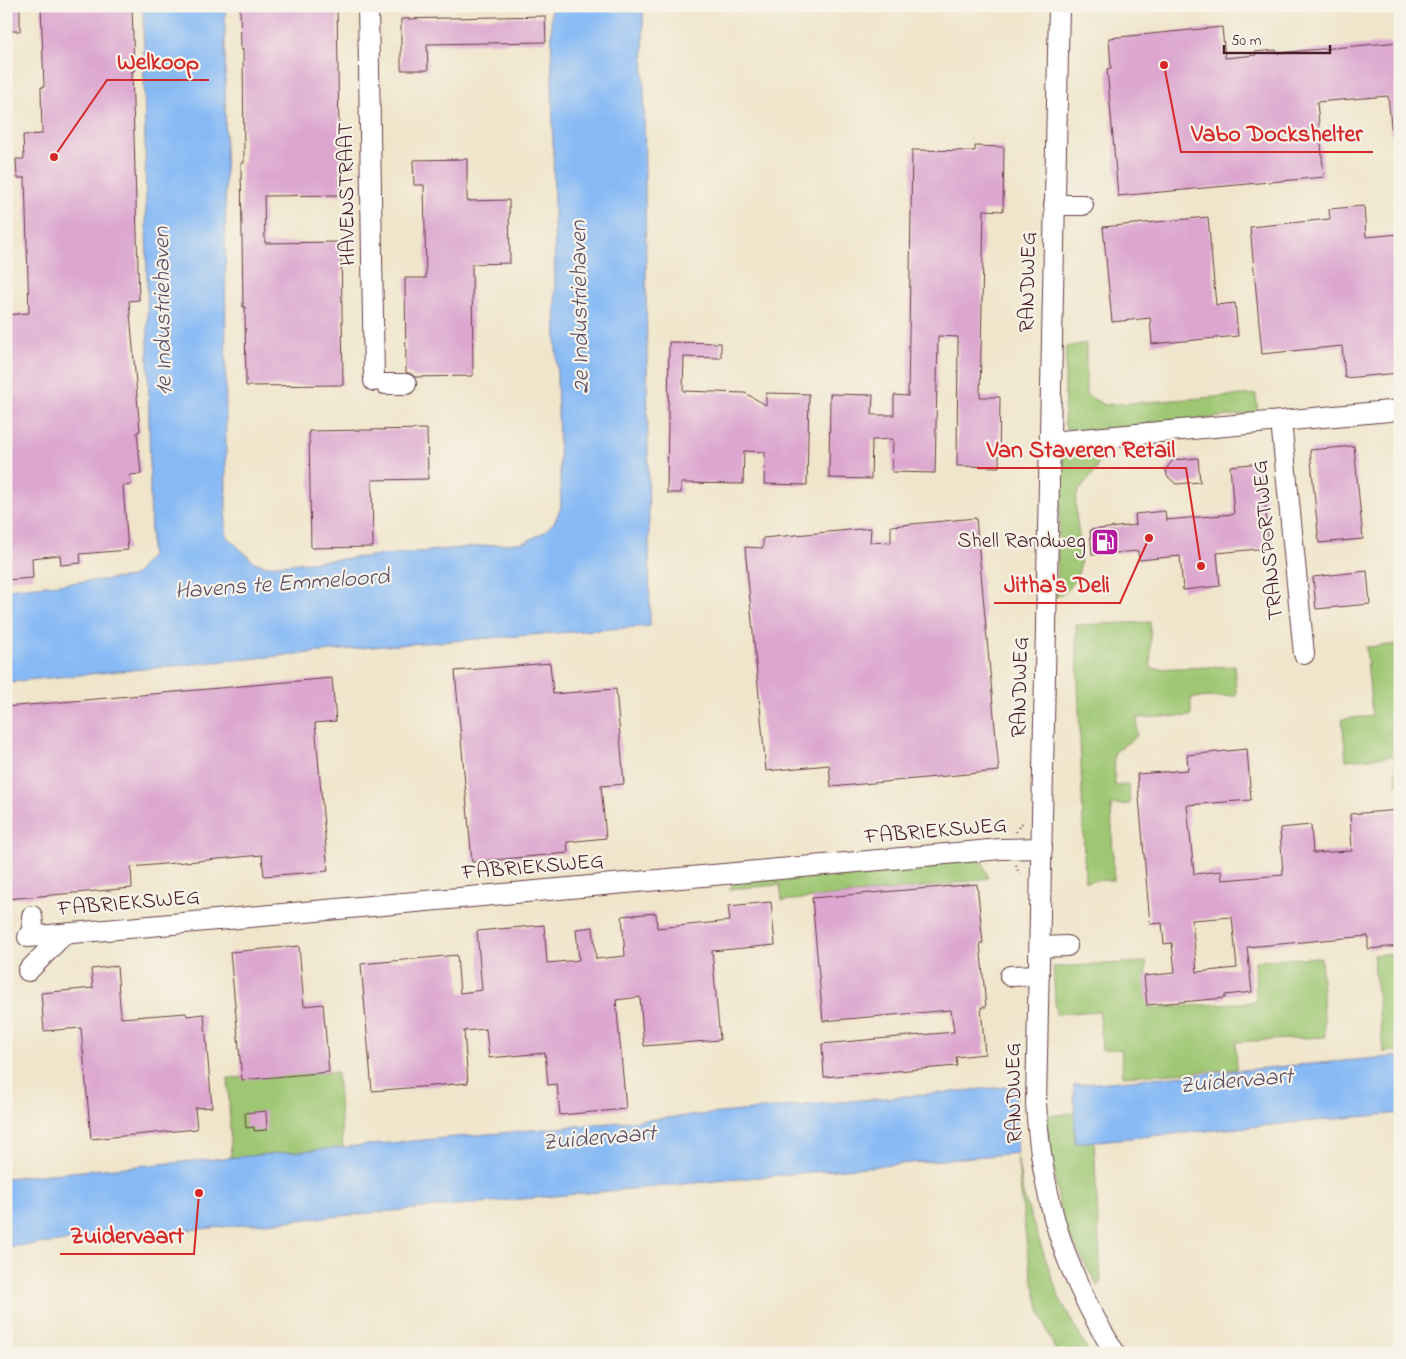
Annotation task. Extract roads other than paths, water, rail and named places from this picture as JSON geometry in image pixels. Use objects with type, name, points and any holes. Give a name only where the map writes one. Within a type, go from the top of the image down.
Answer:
[{"type":"street","name":"HAVENSTRAAT","points":[[368,6],[376,386],[406,384]]},
{"type":"street","name":"RANDWEG","points":[[1058,6],[1036,1098],[1039,1145],[1048,1199],[1063,1252],[1089,1310],[1115,1353]]},
{"type":"street","points":[[1054,205],[1084,205]]},
{"type":"street","points":[[1050,442],[1400,410]]},
{"type":"street","name":"TRANSPORTWEG","points":[[1281,421],[1304,654]]},
{"type":"street","name":"FABRIEKSWEG","points":[[32,916],[31,937],[457,891],[1002,849],[1042,848]]},
{"type":"street","points":[[28,971],[64,934]]},
{"type":"street","points":[[1040,947],[1067,946]]},
{"type":"street","points":[[1010,976],[1039,975]]},
{"type":"water","points":[[143,6],[225,6],[226,536],[254,562],[266,566],[526,542],[544,532],[555,521],[561,507],[556,345],[551,6],[643,6],[650,626],[383,646],[6,682],[6,589],[133,577],[151,556]]},
{"type":"water","points":[[1400,1056],[1400,1113],[1075,1143],[1074,1085]]},
{"type":"water","points":[[1016,1086],[1017,1153],[6,1247],[6,1178]]},
{"type":"place","name":"Vabo Dockshelter","points":[[1164,65]]},
{"type":"place","name":"Welkoop","points":[[54,157]]},
{"type":"place","name":"Jitha's Deli","points":[[1149,538]]},
{"type":"place","name":"Shell Randweg","points":[[1105,542]]},
{"type":"place","name":"Van Staveren Retail","points":[[1201,566]]},
{"type":"place","name":"Zuidervaart","points":[[199,1193]]},
{"type":"water label","name":"2e Industriehaven","points":[[581,307]]},
{"type":"water label","name":"1e Industriehaven","points":[[164,311]]},
{"type":"water label","name":"Havens te Emmeloord","points":[[282,585]]}]
